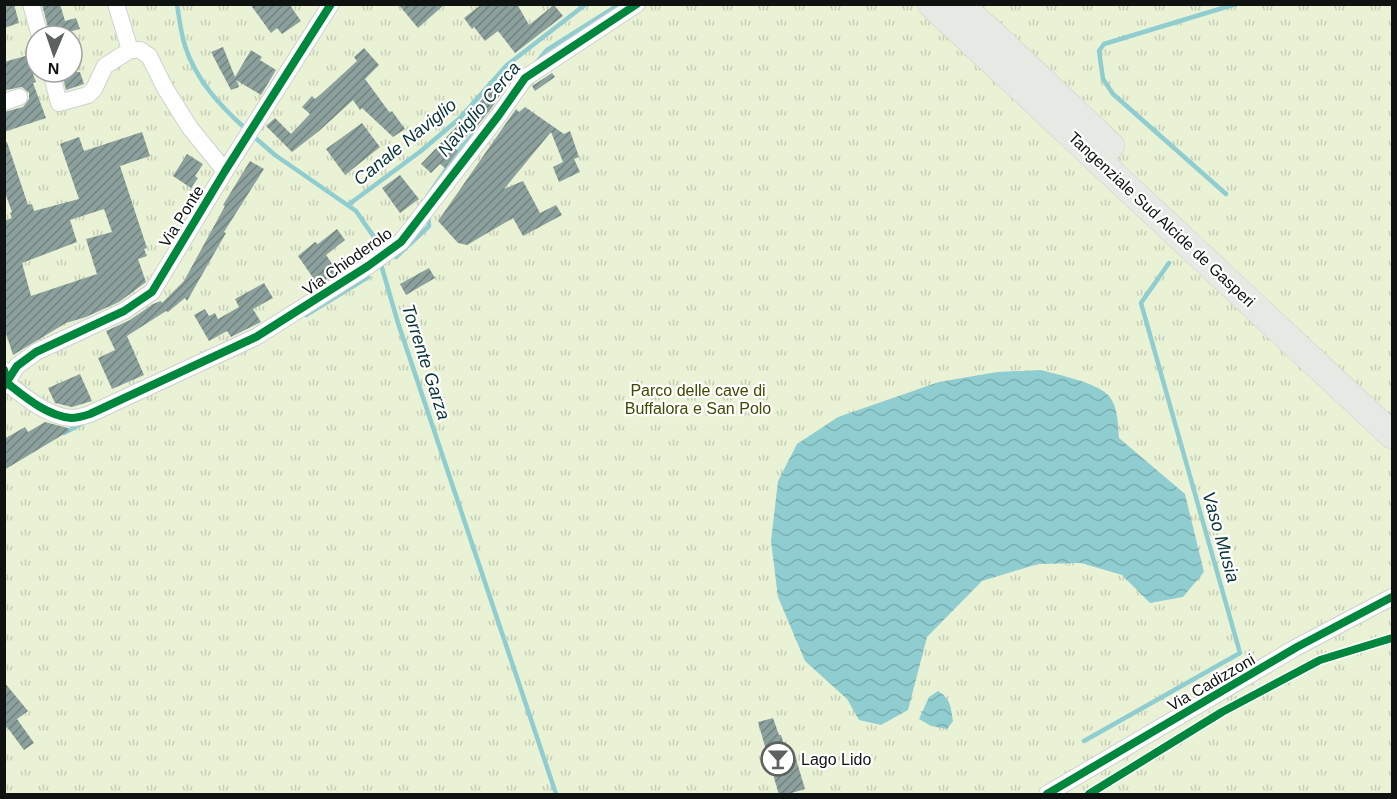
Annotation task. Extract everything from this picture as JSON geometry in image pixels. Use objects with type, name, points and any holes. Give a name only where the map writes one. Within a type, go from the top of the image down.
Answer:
[{"type":"highway","name":"Tangenziale Sud Alcide de Gasperi","points":[[931,4],[1392,435]]},
{"type":"highway","name":"Tangenziale Sud Alcide de Gasperi","points":[[958,4],[998,39],[1392,413]]},
{"type":"street","points":[[31,4],[37,24]]},
{"type":"street","points":[[116,4],[130,50]]},
{"type":"street","name":"Via Ponte","points":[[5,380],[17,366],[36,352],[124,311],[152,292],[225,171],[331,4]]},
{"type":"street","name":"Via Chioderolo","points":[[5,380],[33,402],[56,414],[72,418],[90,414],[256,337],[368,267],[401,242],[525,78],[637,4]]},
{"type":"street","points":[[54,84],[60,103],[88,95],[94,89],[105,66],[130,50],[140,50],[149,56],[165,88],[190,128],[225,171]]},
{"type":"street","name":"Via Cadizzoni","points":[[1047,795],[1297,647],[1392,597]]},
{"type":"green space","name":"Parco delle cave di Buffalora e San Polo","points":[[5,5],[1392,5],[1392,794],[5,794]]},
{"type":"water","points":[[1041,370],[1094,386],[1111,398],[1117,415],[1119,438],[1185,494],[1204,572],[1183,597],[1150,603],[1122,575],[1081,563],[1038,564],[982,581],[927,637],[908,710],[881,725],[859,720],[847,699],[805,661],[778,597],[771,541],[778,481],[797,444],[838,417],[939,382],[997,372]]},
{"type":"water","points":[[938,691],[946,697],[951,708],[953,721],[947,729],[931,726],[919,719],[929,697]]},
{"type":"building","points":[[4,4],[14,4],[19,23],[4,28]]},
{"type":"building","points":[[42,4],[60,4],[65,21],[76,18],[78,24],[47,24]]},
{"type":"building","points":[[250,4],[289,4],[301,21],[282,34],[277,28],[271,33]]},
{"type":"building","points":[[398,4],[445,4],[418,28]]},
{"type":"building","points":[[482,4],[517,4],[529,25],[554,5],[563,16],[515,53],[498,31],[485,41],[464,18]]},
{"type":"building","points":[[223,47],[235,77],[251,50],[262,57],[260,60],[276,70],[261,95],[236,80],[239,87],[231,90],[211,52]]},
{"type":"building","points":[[364,48],[379,65],[365,79],[405,129],[393,137],[362,108],[360,110],[353,100],[292,152],[266,126],[275,118],[291,134],[310,114],[302,107],[312,96],[315,99],[321,94],[357,61],[354,57]]},
{"type":"building","points":[[24,56],[24,84],[33,84],[46,118],[4,132],[4,112],[23,107],[29,99],[29,93],[22,87],[6,90],[4,62]]},
{"type":"building","points":[[552,73],[555,77],[535,91],[532,86]]},
{"type":"building","points":[[65,84],[84,84],[66,90]]},
{"type":"building","points":[[493,88],[500,95],[491,109],[455,148],[458,151],[445,168],[440,164],[431,173],[421,164]]},
{"type":"building","points":[[525,107],[564,134],[570,131],[579,157],[574,159],[580,172],[559,182],[553,167],[563,162],[551,132],[504,189],[523,181],[540,213],[556,205],[562,215],[523,236],[513,218],[467,245],[458,243],[438,221],[516,109],[519,112]]},
{"type":"building","points":[[362,123],[380,147],[345,175],[326,149]]},
{"type":"building","points":[[142,132],[150,156],[120,166],[147,248],[144,249],[147,256],[138,259],[146,282],[119,302],[66,323],[13,355],[4,327],[4,221],[12,218],[10,213],[12,212],[4,190],[4,142],[7,142],[28,205],[32,204],[34,211],[79,199],[60,144],[79,137],[84,151]],"holes":[[[104,209],[112,232],[86,239],[97,274],[31,296],[22,263],[77,242],[70,220]]]},
{"type":"building","points":[[187,154],[203,164],[191,188],[173,176]]},
{"type":"building","points":[[250,161],[264,169],[224,232],[226,233],[187,301],[185,298],[168,312],[166,311],[127,336],[144,375],[112,389],[98,358],[115,350],[106,331],[130,320],[153,304],[161,301],[162,303],[184,281],[225,206],[223,205]]},
{"type":"building","points":[[400,175],[419,199],[400,213],[382,188]]},
{"type":"building","points":[[337,229],[345,240],[326,255],[338,272],[318,285],[298,256],[315,242],[318,244]]},
{"type":"building","points":[[429,268],[435,278],[406,295],[400,284]]},
{"type":"building","points":[[264,283],[273,298],[253,309],[261,322],[231,337],[227,331],[209,341],[194,315],[205,309],[209,316],[215,313],[218,319],[239,307],[235,299]]},
{"type":"building","points":[[80,374],[92,401],[72,407],[55,403],[48,388]]},
{"type":"building","points":[[45,422],[68,428],[69,431],[4,470],[4,439],[25,427],[28,432]]},
{"type":"building","points":[[4,682],[28,711],[17,719],[34,743],[24,750],[7,727],[4,729]]},
{"type":"building","points":[[773,718],[789,761],[796,759],[805,789],[785,795],[779,795],[758,722]]},
{"type":"waterway","name":"Torrente Garza","points":[[177,4],[184,41],[202,81],[218,102],[246,129]]},
{"type":"waterway","name":"Canale Naviglio","points":[[348,205],[421,151],[460,118],[507,65],[586,4]]},
{"type":"waterway","name":"Naviglio Cerca","points":[[537,62],[547,50],[620,4]]},
{"type":"waterway","name":"Vaso Musia","points":[[1226,194],[1113,94],[1103,79],[1099,51],[1104,44],[1236,4]]},
{"type":"waterway","name":"Naviglio Cerca","points":[[427,197],[461,148],[478,129]]},
{"type":"waterway","name":"Torrente Garza","points":[[252,135],[275,155],[356,211],[374,237],[378,253]]},
{"type":"waterway","name":"Naviglio Cerca","points":[[396,257],[429,226],[428,214]]},
{"type":"waterway","name":"Torrente Garza","points":[[380,261],[398,323],[556,794]]},
{"type":"waterway","name":"Vaso Musia","points":[[1084,741],[1240,653],[1141,303],[1169,263]]},
{"type":"waterway","name":"Naviglio Cerca","points":[[306,315],[368,277]]},
{"type":"waterway","name":"Naviglio Cerca","points":[[64,433],[83,423]]},
{"type":"cycle path","points":[[4,386],[17,366],[36,352],[124,311],[152,292],[225,171],[331,4]]},
{"type":"cycle path","points":[[4,370],[7,383],[37,405],[53,414],[76,418],[90,414],[256,337],[368,266],[401,242],[525,78],[637,4]]},
{"type":"cycle path","points":[[1047,794],[1297,647],[1392,597]]},
{"type":"cycle path","points":[[1089,794],[1222,712],[1320,660],[1392,638]]},
{"type":"place","name":"Lago Lido","points":[[778,759]]}]
